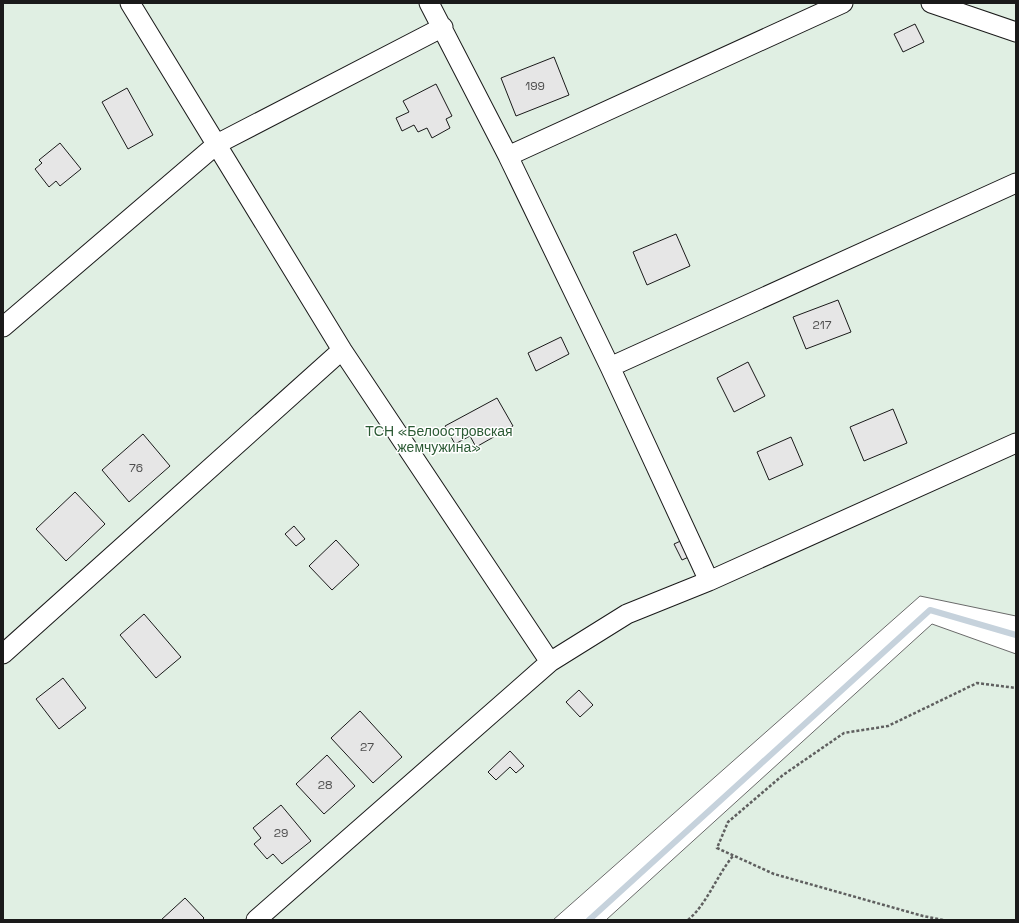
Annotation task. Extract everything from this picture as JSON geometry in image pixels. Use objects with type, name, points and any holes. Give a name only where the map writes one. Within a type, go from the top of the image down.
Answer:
[{"type":"street","points":[[130,3],[342,350],[550,662]]},
{"type":"street","points":[[429,3],[443,27],[508,156],[610,367],[709,581]]},
{"type":"street","points":[[508,156],[843,3]]},
{"type":"street","points":[[932,3],[1016,32]]},
{"type":"street","points":[[3,327],[217,144],[443,27]]},
{"type":"street","points":[[610,367],[1016,183]]},
{"type":"street","points":[[3,654],[342,350]]},
{"type":"street","points":[[256,920],[550,662],[627,614],[709,581],[1016,442]]},
{"type":"path","points":[[944,920],[923,916],[774,874],[717,848],[728,822],[783,775],[844,733],[888,726],[977,683],[1016,688]]},
{"type":"path","points":[[688,920],[695,914],[726,864],[733,856]]},
{"type":"green space","name":"ТСН «Белоостровская жемчужина»","points":[[3,3],[1016,3],[1016,616],[920,596],[553,920],[3,920]]},
{"type":"green space","points":[[932,624],[1016,654],[1016,920],[606,920]]},
{"type":"building","points":[[915,24],[924,42],[903,52],[894,34]]},
{"type":"building","points":[[554,57],[569,95],[516,116],[501,78]]},
{"type":"building","points":[[436,84],[452,116],[446,119],[450,128],[432,138],[427,128],[418,132],[414,125],[402,131],[396,118],[409,112],[403,101]]},
{"type":"building","points":[[127,88],[153,135],[128,149],[102,102]]},
{"type":"building","points":[[60,143],[81,169],[60,186],[56,181],[49,187],[35,169],[42,163],[39,160]]},
{"type":"building","points":[[676,234],[690,266],[647,285],[633,252]]},
{"type":"building","points":[[838,300],[851,332],[806,349],[793,317]]},
{"type":"building","points":[[561,337],[569,354],[536,371],[528,353]]},
{"type":"building","points":[[748,362],[765,396],[734,412],[717,378]]},
{"type":"building","points":[[497,398],[513,426],[476,447],[470,436],[455,444],[445,426]]},
{"type":"building","points":[[893,409],[907,443],[864,461],[850,427]]},
{"type":"building","points":[[143,434],[170,466],[129,502],[102,470]]},
{"type":"building","points":[[791,437],[803,465],[769,480],[757,452]]},
{"type":"building","points":[[75,492],[105,524],[66,561],[36,529]]},
{"type":"building","points":[[294,526],[305,539],[296,546],[285,534]]},
{"type":"building","points":[[685,539],[693,555],[682,560],[674,544]]},
{"type":"building","points":[[336,540],[359,565],[332,590],[309,566]]},
{"type":"building","points":[[144,614],[181,657],[156,678],[120,635]]},
{"type":"building","points":[[63,678],[86,708],[59,729],[36,699]]},
{"type":"building","points":[[579,690],[593,705],[580,717],[566,702]]},
{"type":"building","points":[[360,711],[402,757],[373,783],[331,738]]},
{"type":"building","points":[[510,751],[524,766],[516,773],[510,767],[496,780],[488,772]]},
{"type":"building","points":[[327,755],[355,786],[324,814],[296,784]]},
{"type":"building","points":[[281,805],[311,841],[282,864],[273,854],[267,859],[254,844],[261,838],[253,828]]},
{"type":"building","points":[[185,898],[204,918],[202,920],[161,920]]},
{"type":"waterway","points":[[589,920],[930,610],[1016,635]]}]
